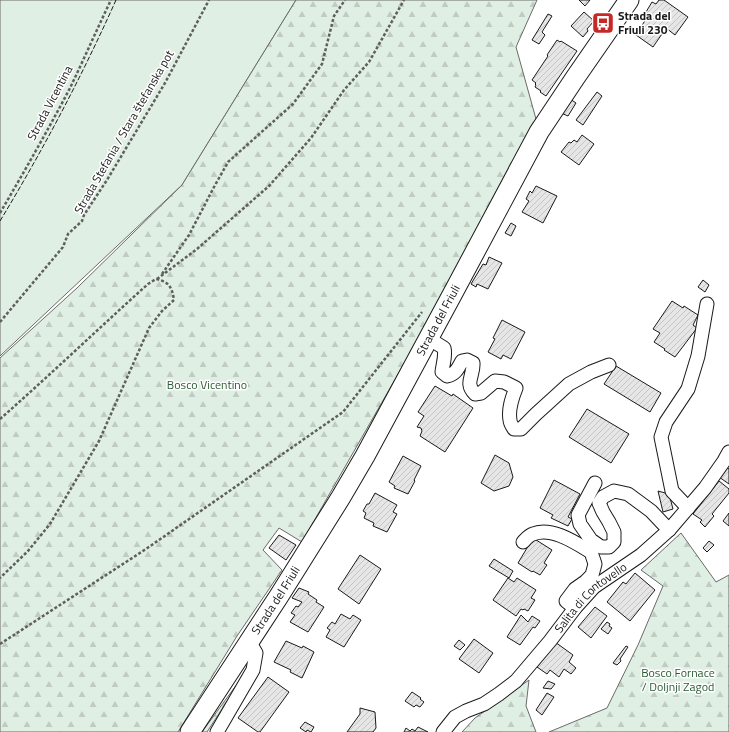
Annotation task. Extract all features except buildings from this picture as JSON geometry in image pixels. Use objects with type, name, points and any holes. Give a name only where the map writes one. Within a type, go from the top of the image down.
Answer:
[{"type":"main road","name":"Strada del Friuli","points":[[190,732],[279,596],[365,456],[539,132],[629,0]]},
{"type":"street","points":[[688,508],[672,491],[661,438],[666,422],[688,389],[698,356],[708,304]]},
{"type":"street","points":[[428,338],[444,348],[445,354],[442,372],[447,376],[452,375],[462,361],[467,360],[473,363],[469,384],[471,390],[475,394],[481,393],[495,380],[504,382],[516,388],[510,409],[510,421],[514,429],[521,430],[569,384],[591,372],[610,365]]},
{"type":"street","name":"Salita di Contovello","points":[[444,732],[454,717],[484,704],[516,681],[550,641],[575,608],[594,587],[641,555],[669,530],[705,488],[729,452]]},
{"type":"street","points":[[594,483],[578,515],[580,524],[591,540],[601,547],[609,547],[614,542],[614,532],[610,522],[603,512],[600,503],[603,497],[614,491],[628,494],[651,511],[669,530]]},
{"type":"street","points":[[523,542],[532,534],[543,532],[557,534],[591,552],[595,564],[592,575],[575,589],[566,601],[575,608]]},
{"type":"street","name":"Strada del Friuli","points":[[217,732],[253,670],[256,652],[249,641]]},
{"type":"path","name":"Strada Vicentina","points":[[0,213],[69,89],[111,0]]},
{"type":"path","name":"Strada Stefania / Stara štefanska pot","points":[[0,322],[63,247],[68,234],[82,221],[84,215],[107,180],[165,83],[209,0]]},
{"type":"path","points":[[160,276],[190,235],[228,162],[293,104],[322,64],[334,16],[345,0]]},
{"type":"path","points":[[0,419],[61,365],[102,325],[148,284],[197,249],[269,186],[311,138],[344,90],[369,62],[404,0]]},
{"type":"path","points":[[0,578],[28,552],[50,524],[99,441],[149,328],[162,311],[174,300],[172,290],[165,281],[156,279]]},
{"type":"path","points":[[0,644],[146,549],[343,412],[424,310]]},
{"type":"green space","points":[[0,0],[296,0],[182,185],[0,356]]},
{"type":"green space","name":"Bosco Vicentino","points":[[296,0],[537,0],[516,47],[536,119],[405,362],[302,542],[279,528],[263,550],[282,570],[237,636],[178,732],[0,732],[0,358],[77,288],[182,185]]},
{"type":"green space","name":"Bosco Fornace / Doljnji Zagod","points":[[681,533],[716,582],[729,575],[729,732],[549,732],[607,708],[638,645],[663,586],[641,570]]},
{"type":"green space","points":[[248,669],[207,732],[202,732]]},
{"type":"green space","points":[[529,680],[526,706],[536,732],[462,732],[475,718]]},
{"type":"fence","points":[[0,221],[90,57],[116,0]]},
{"type":"place","name":"Strada del Friuli 230","points":[[603,23]]}]
